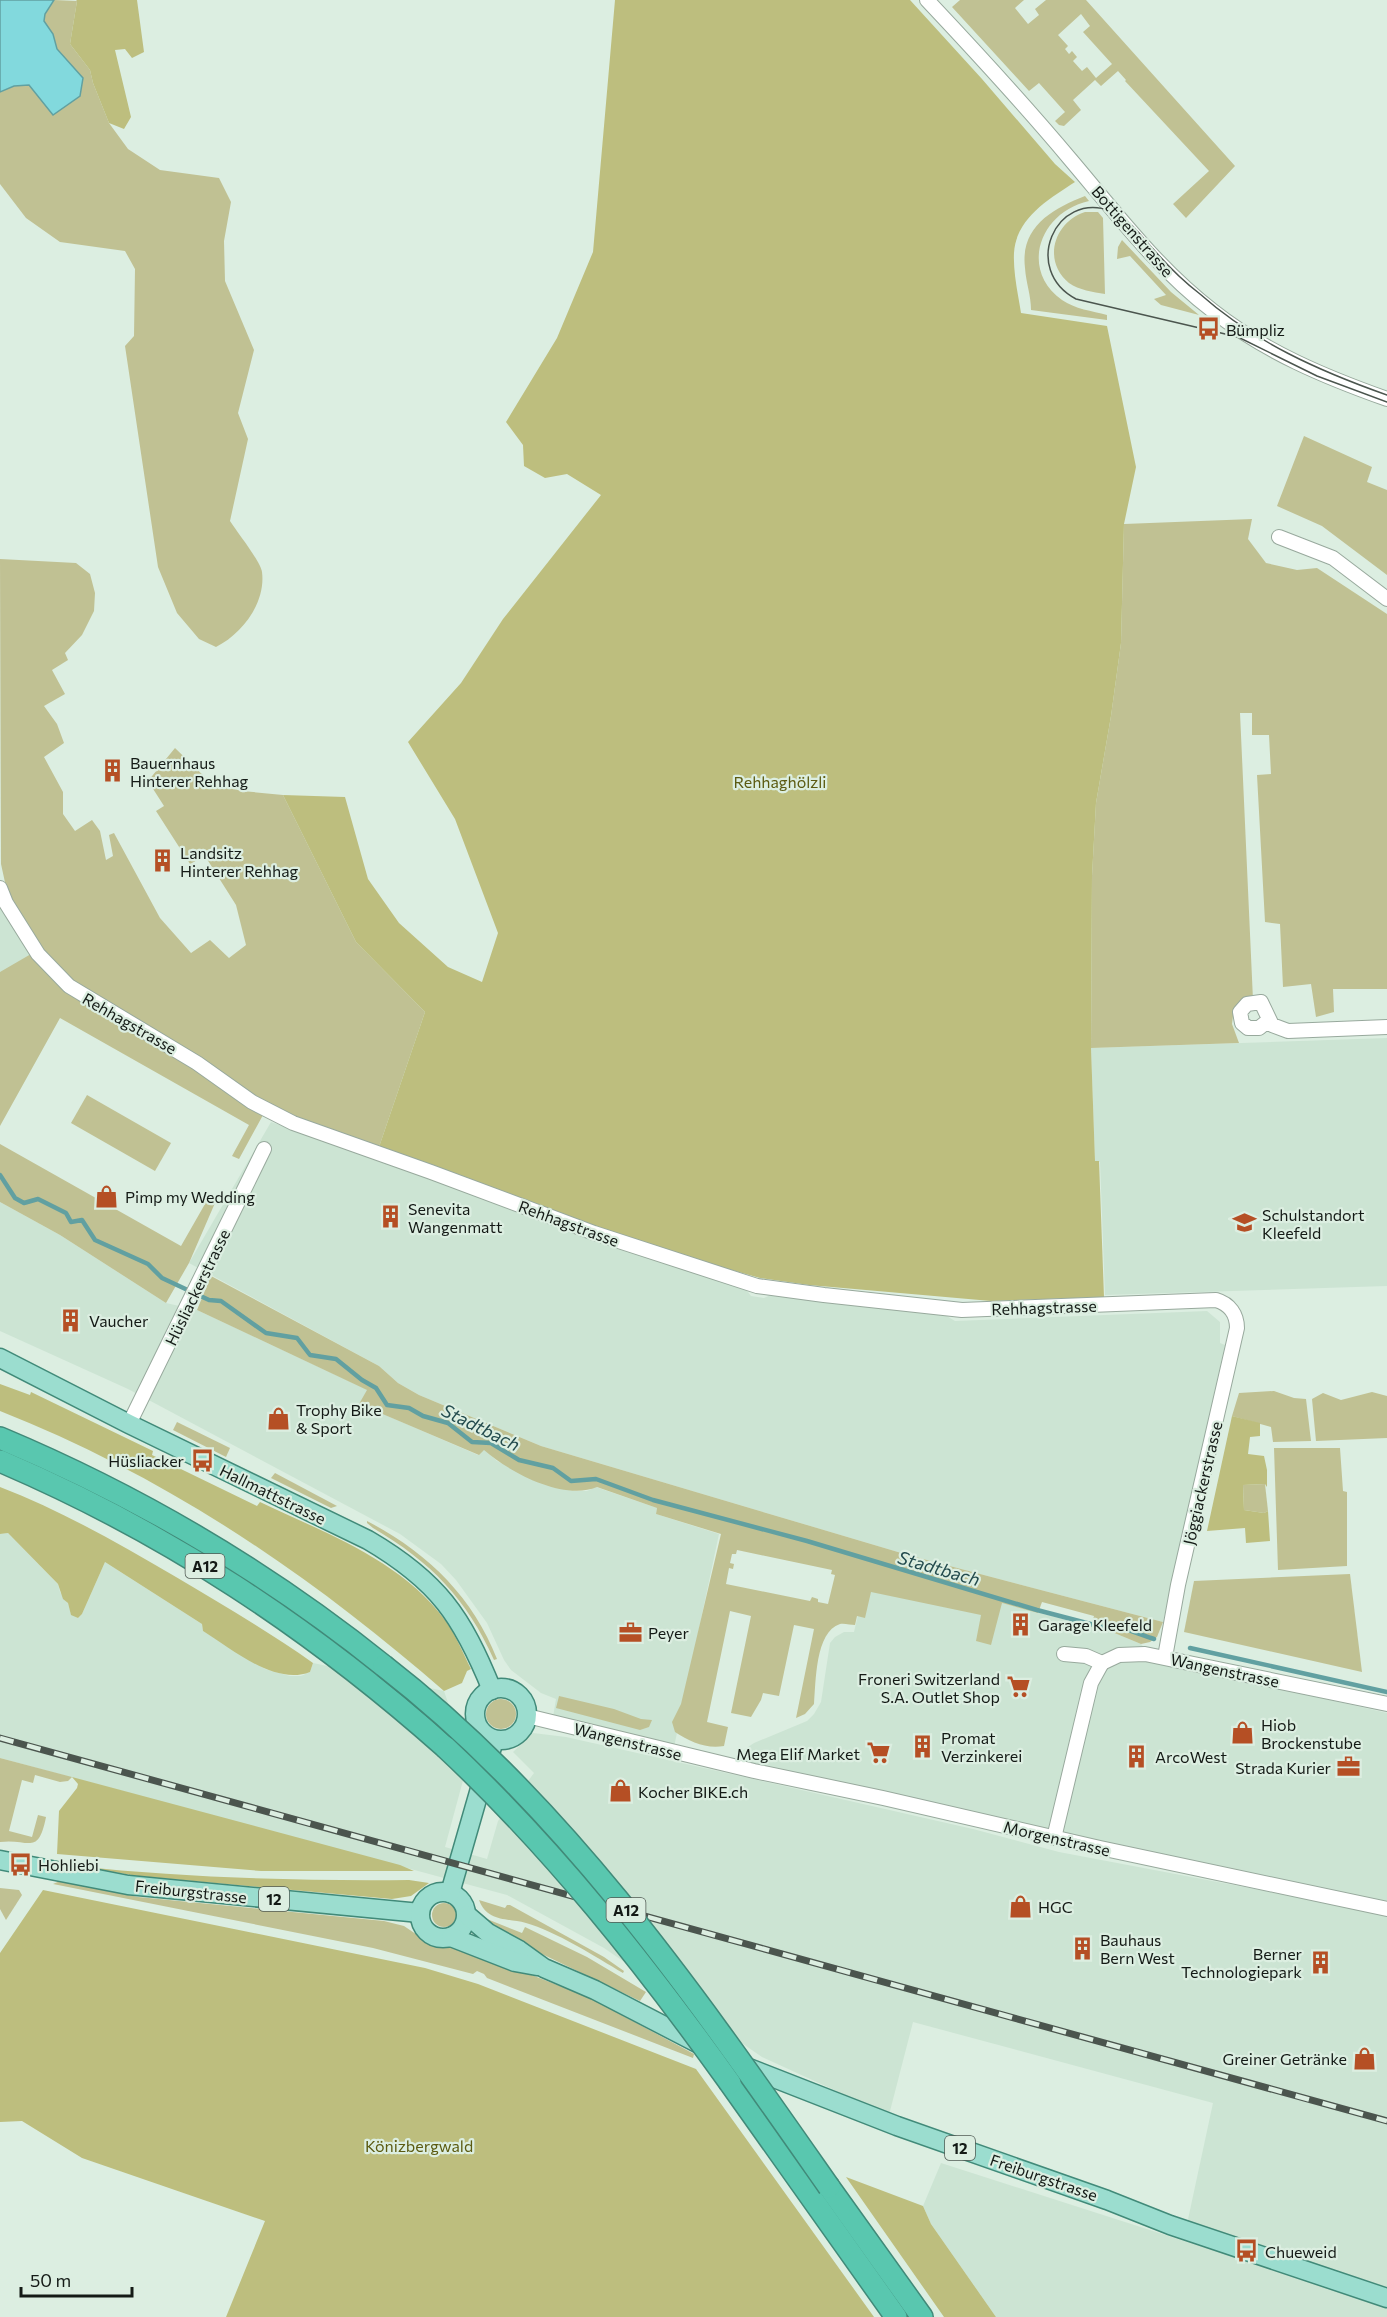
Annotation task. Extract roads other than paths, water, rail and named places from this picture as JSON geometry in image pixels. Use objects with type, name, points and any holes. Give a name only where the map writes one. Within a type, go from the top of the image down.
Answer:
[{"type":"highway","points":[[0,1427],[33,1452]]},
{"type":"highway","name":"A12","points":[[0,1437],[132,1499],[210,1544],[303,1605],[384,1666],[483,1754],[538,1809],[594,1871],[690,1992],[922,2317]]},
{"type":"highway","name":"A12","points":[[0,1461],[60,1487],[131,1523],[198,1562],[291,1622],[341,1660],[445,1747],[552,1855],[602,1913],[667,1996],[896,2317]]},
{"type":"highway","points":[[0,1473],[60,1487]]},
{"type":"main road","name":"Hallmattstrasse","points":[[0,1358],[129,1424],[368,1540],[408,1566],[436,1591],[456,1615],[470,1638],[492,1690]]},
{"type":"main road","points":[[503,1688],[514,1692],[525,1705],[527,1716],[519,1733],[507,1739],[494,1739],[482,1732],[475,1713],[481,1698],[492,1690],[503,1688]]},
{"type":"main road","points":[[420,1913],[429,1897],[441,1892],[450,1893],[494,1739]]},
{"type":"main road","name":"Freiburgstrasse","points":[[0,1860],[138,1886],[420,1913]]},
{"type":"main road","name":"12","points":[[450,1893],[463,1902],[466,1915]]},
{"type":"main road","name":"12","points":[[420,1913],[421,1922],[429,1932],[438,1937],[451,1936]]},
{"type":"main road","points":[[451,1936],[462,1928],[466,1915]]},
{"type":"main road","name":"Freiburgstrasse","points":[[466,1915],[488,1933],[519,1950],[544,1968]]},
{"type":"main road","name":"Freiburgstrasse","points":[[451,1936],[515,1962],[544,1968],[595,1990],[750,2069],[897,2126],[1107,2200],[1162,2222],[1387,2298]]},
{"type":"street","name":"Bottigenstrasse","points":[[927,0],[993,69],[1151,254],[1194,296],[1230,324],[1283,356],[1318,373],[1387,398]]},
{"type":"street","points":[[1279,537],[1333,558],[1387,599]]},
{"type":"street","name":"Rehhagstrasse","points":[[0,888],[6,903],[38,954],[69,986],[87,999],[197,1063],[272,1114],[649,1252],[757,1286],[954,1309],[1216,1300],[1225,1303],[1232,1311]]},
{"type":"street","points":[[1269,1020],[1276,1028],[1288,1031],[1387,1027]]},
{"type":"street","name":"Hüsliackerstrasse","points":[[129,1424],[264,1149]]},
{"type":"street","name":"Jöggiackerstrasse","points":[[1165,1657],[1178,1585],[1235,1336],[1237,1324],[1232,1311]]},
{"type":"street","name":"Wangenstrasse","points":[[1102,1663],[1126,1654],[1139,1653],[1387,1704]]},
{"type":"street","points":[[1054,1838],[1091,1683],[1102,1663],[1086,1656],[1064,1654]]},
{"type":"street","name":"Wangenstrasse","points":[[527,1716],[729,1765]]},
{"type":"street","name":"Morgenstrasse","points":[[729,1765],[1054,1838],[1387,1909]]},
{"type":"water","points":[[0,0],[54,0],[45,14],[44,21],[53,34],[57,49],[83,78],[80,96],[53,115],[29,85],[14,86],[0,92]]},
{"type":"waterway","name":"Stadtbach","points":[[0,1175],[15,1198],[24,1203],[38,1199],[66,1213],[71,1222],[82,1220],[95,1240],[148,1264],[162,1278],[209,1300],[221,1301],[266,1333],[297,1338],[310,1355],[336,1359],[376,1388],[387,1405],[409,1408],[423,1416],[448,1423],[472,1442],[491,1443],[519,1460],[553,1468],[571,1481],[596,1479],[653,1500],[807,1541],[1037,1610],[1102,1627],[1121,1628],[1154,1639]]},
{"type":"waterway","name":"Stadtbach","points":[[1190,1648],[1387,1692]]},
{"type":"tram line","points":[[1387,395],[1288,354],[1242,327],[1188,284],[1129,223],[1111,211],[1091,208],[1074,212],[1061,222],[1052,236],[1048,253],[1050,270],[1059,286],[1076,299],[1238,337],[1317,376],[1387,402]]},
{"type":"railway","points":[[0,1738],[1387,2121]]},
{"type":"place","name":"Bümpliz","points":[[1208,329]]},
{"type":"place","name":"Bauernhaus Hinterer Rehhag","points":[[112,771]]},
{"type":"place","name":"Landsitz Hinterer Rehhag","points":[[162,861]]},
{"type":"place","name":"Pimp my Wedding","points":[[107,1196]]},
{"type":"place","name":"Senevita Wangenmatt","points":[[390,1217]]},
{"type":"place","name":"Schulstandort Kleefeld","points":[[1244,1223]]},
{"type":"place","name":"Vaucher","points":[[71,1320]]},
{"type":"place","name":"Trophy Bike & Sport","points":[[278,1418]]},
{"type":"place","name":"Hüsliacker","points":[[202,1460]]},
{"type":"place","name":"Garage Kleefeld","points":[[1020,1624]]},
{"type":"place","name":"Peyer","points":[[630,1632]]},
{"type":"place","name":"Froneri Switzerland S.A. Outlet Shop","points":[[1018,1687]]},
{"type":"place","name":"Hiob Brockenstube","points":[[1243,1733]]},
{"type":"place","name":"Promat Verzinkerei","points":[[923,1746]]},
{"type":"place","name":"Mega Elif Market","points":[[878,1753]]},
{"type":"place","name":"ArcoWest","points":[[1137,1756]]},
{"type":"place","name":"Strada Kurier","points":[[1349,1767]]},
{"type":"place","name":"Kocher BIKE.ch","points":[[620,1791]]},
{"type":"place","name":"Hohliebi","points":[[20,1864]]},
{"type":"place","name":"HGC","points":[[1020,1906]]},
{"type":"place","name":"Bauhaus Bern West","points":[[1082,1948]]},
{"type":"place","name":"Berner Technologiepark","points":[[1320,1962]]},
{"type":"place","name":"Greiner Getränke","points":[[1365,2058]]},
{"type":"place","name":"Chueweid","points":[[1247,2251]]},
{"type":"park label","name":"Rehhaghölzli","points":[[780,781]]},
{"type":"park label","name":"Könizbergwald","points":[[419,2145]]}]
